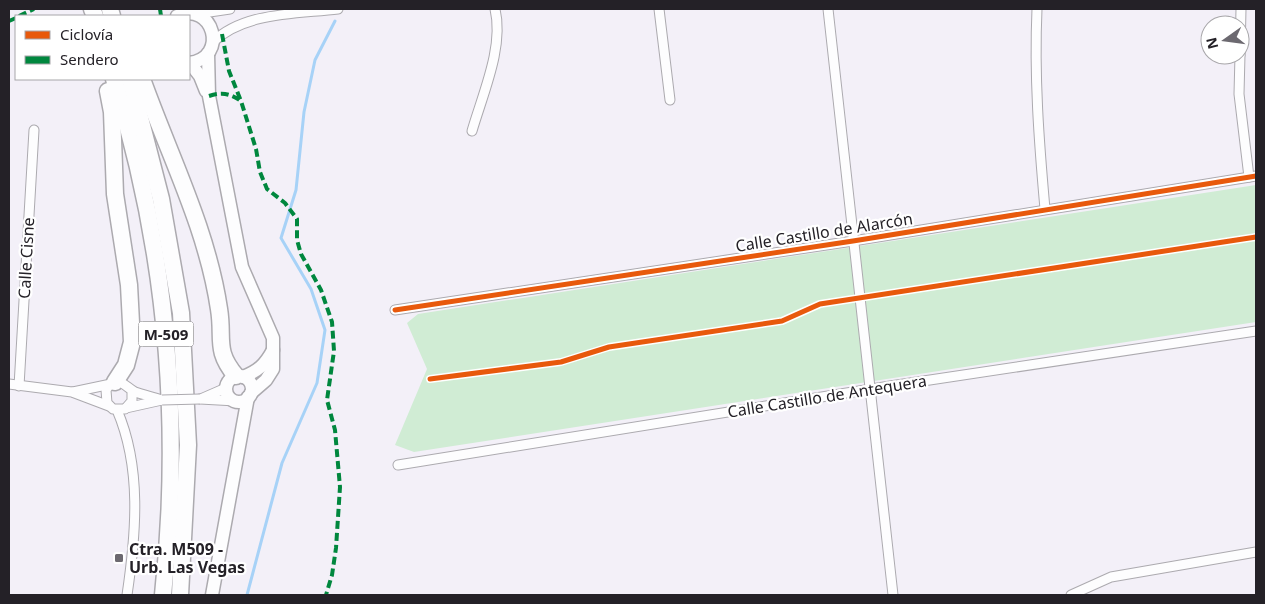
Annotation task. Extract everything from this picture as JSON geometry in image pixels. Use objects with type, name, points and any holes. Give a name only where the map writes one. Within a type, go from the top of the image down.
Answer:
[{"type":"highway","points":[[105,80],[112,112],[115,194],[129,286],[132,342],[126,365],[113,383]]},
{"type":"highway","name":"M-509","points":[[114,80],[126,119],[149,217],[165,321],[172,441],[171,505],[163,595]]},
{"type":"highway","name":"M-509","points":[[130,80],[162,198],[182,313],[188,445],[180,595]]},
{"type":"highway","points":[[142,80],[204,236],[220,311],[221,351],[235,381]]},
{"type":"street","points":[[180,15],[230,9]]},
{"type":"street","points":[[190,63],[203,58],[226,30],[248,21],[338,9]]},
{"type":"street","points":[[472,130],[493,60],[499,22],[496,9]]},
{"type":"street","points":[[659,9],[670,100]]},
{"type":"street","points":[[828,9],[893,595]]},
{"type":"street","points":[[1038,9],[1035,54],[1039,144],[1045,209]]},
{"type":"street","points":[[194,12],[210,25],[208,96]]},
{"type":"street","points":[[9,384],[72,392],[117,408],[162,400],[242,401],[266,380],[273,369],[274,348],[266,320],[242,267],[208,96],[200,76],[190,64]]},
{"type":"street","points":[[1240,65],[1239,94],[1253,176]]},
{"type":"street","name":"Calle Cisne","points":[[19,386],[34,130]]},
{"type":"street","name":"Calle Castillo de Alarcón","points":[[395,310],[853,241],[1253,176]]},
{"type":"street","name":"Calle Castillo de Antequera","points":[[398,465],[870,389],[1256,331]]},
{"type":"street","points":[[200,399],[257,371],[266,363],[274,348]]},
{"type":"street","points":[[212,595],[249,395],[250,384],[235,381]]},
{"type":"street","points":[[235,381],[228,395],[236,401]]},
{"type":"street","points":[[72,392],[123,382],[132,390],[162,400]]},
{"type":"street","points":[[113,383],[105,395],[117,408],[130,447],[135,498],[127,595]]},
{"type":"street","points":[[117,408],[132,401],[132,390]]},
{"type":"street","points":[[1071,595],[1112,577],[1256,552]]},
{"type":"path","points":[[430,380],[561,362],[609,347],[782,321],[820,304],[1256,237]]},
{"type":"green space","points":[[1256,185],[1256,322],[414,452],[395,445],[427,369],[407,323],[418,314]]},
{"type":"waterway","points":[[247,595],[282,463],[317,383],[325,330],[311,289],[281,238],[296,190],[304,112],[315,60],[335,21]]},
{"type":"marked path","points":[[21,15],[34,9]]},
{"type":"marked path","points":[[160,9],[161,15]]},
{"type":"marked path","points":[[9,21],[15,18]]},
{"type":"marked path","points":[[222,34],[229,71],[241,101]]},
{"type":"marked path","points":[[209,96],[225,94],[241,101],[256,149],[260,172],[267,189],[285,203],[297,219],[297,240],[301,254],[321,290],[332,322],[334,351],[327,400],[335,430],[340,487],[336,548],[332,575],[326,595]]},
{"type":"cycle path","points":[[395,310],[853,241],[1256,176]]},
{"type":"cycle path","points":[[430,379],[561,362],[609,347],[782,321],[820,304],[1256,237]]},
{"type":"place","name":"Ctra. M509 - Urb. Las Vegas","points":[[119,558]]}]
